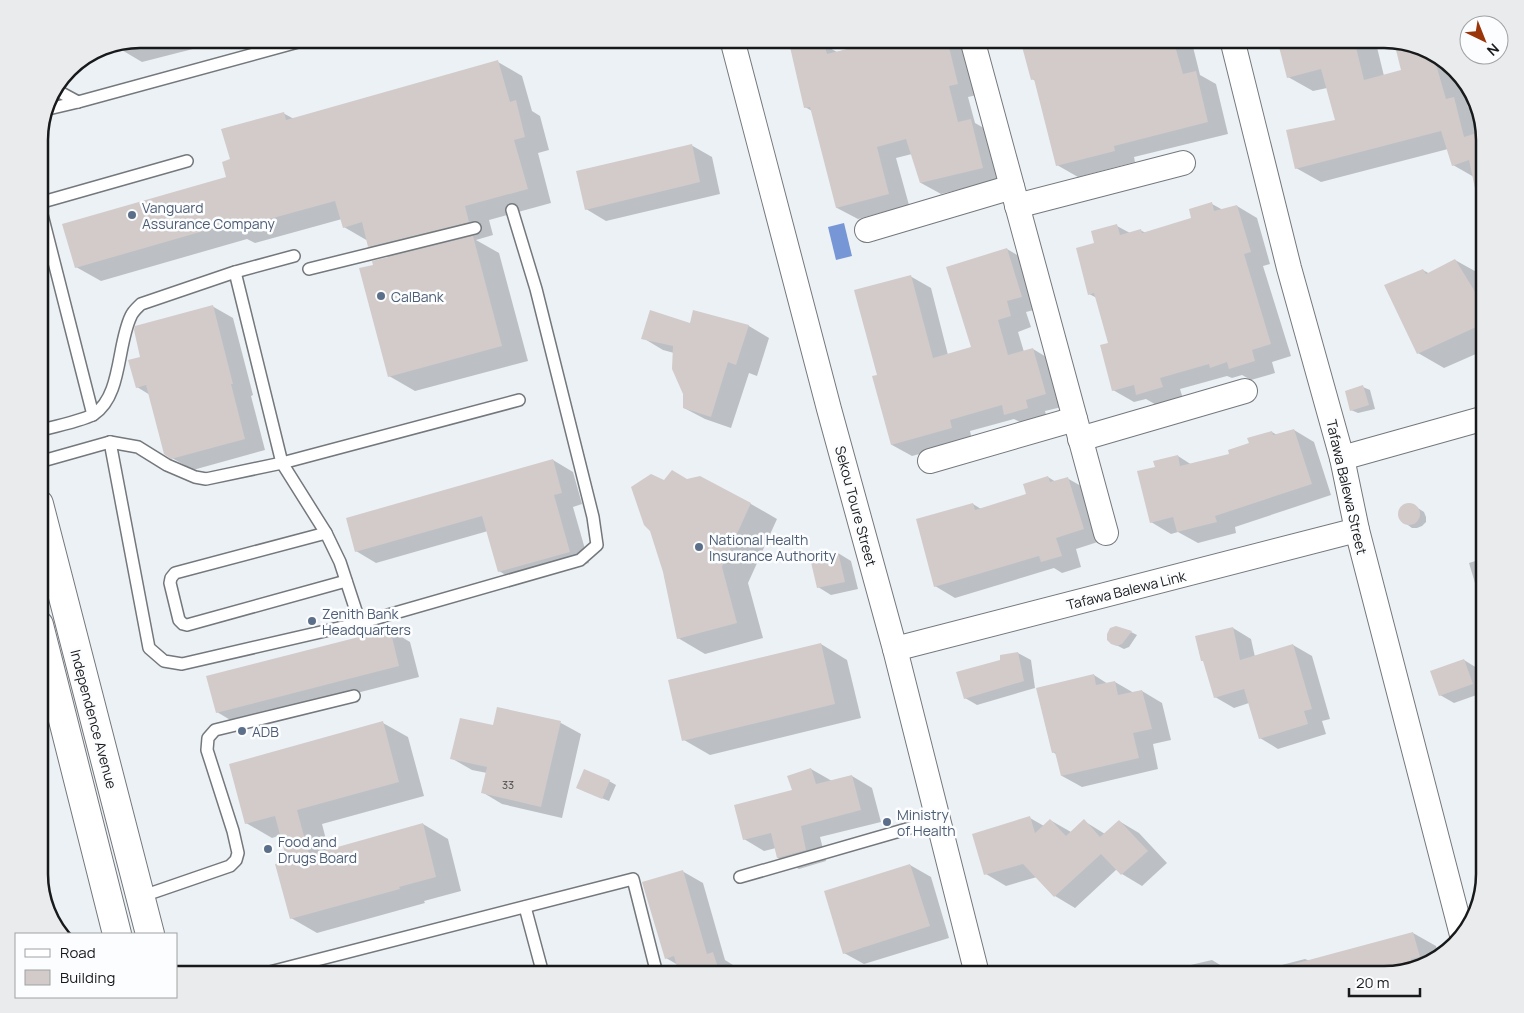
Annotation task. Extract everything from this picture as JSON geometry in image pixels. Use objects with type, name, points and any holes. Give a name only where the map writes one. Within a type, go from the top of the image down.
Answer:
[{"type":"main road","name":"Independence Avenue","points":[[48,539],[150,933]]},
{"type":"main road","points":[[48,668],[117,933]]},
{"type":"street","name":"Sekou Toure Street","points":[[734,48],[829,409],[895,649],[975,966]]},
{"type":"street","points":[[974,48],[1106,534]]},
{"type":"street","name":"Tafawa Balewa Street","points":[[1234,48],[1289,268],[1342,458],[1356,530],[1460,927]]},
{"type":"street","points":[[867,230],[1015,196],[1183,163]]},
{"type":"street","points":[[930,461],[1245,391]]},
{"type":"street","points":[[1342,458],[1476,421]]},
{"type":"street","name":"Tafawa Balewa Link","points":[[895,649],[1356,530]]},
{"type":"lane","points":[[53,108],[276,48]]},
{"type":"lane","points":[[61,93],[78,102]]},
{"type":"lane","points":[[48,200],[187,161]]},
{"type":"lane","points":[[110,442],[149,648],[164,662],[182,664],[360,622],[580,560],[597,545],[593,517],[536,289],[512,210]]},
{"type":"lane","points":[[309,269],[475,228]]},
{"type":"lane","points":[[48,238],[93,415]]},
{"type":"lane","points":[[48,428],[93,415],[105,404],[114,384],[124,337],[132,314],[141,304],[235,272],[294,256]]},
{"type":"lane","points":[[235,272],[282,463],[326,533],[340,562],[360,622]]},
{"type":"lane","points":[[48,459],[110,442],[138,447],[167,465],[195,477],[206,479],[282,463],[519,400]]},
{"type":"lane","points":[[326,533],[175,574],[171,578],[170,583],[180,620],[183,624],[187,625],[346,581]]},
{"type":"lane","points":[[140,897],[230,866],[236,860],[238,853],[233,831],[207,750],[208,738],[215,730],[354,696]]},
{"type":"lane","points":[[740,877],[938,820]]},
{"type":"lane","points":[[293,966],[633,879],[655,966]]},
{"type":"lane","points":[[525,907],[541,966]]},
{"type":"water","points":[[844,223],[852,256],[836,260],[828,227]]},
{"type":"building","points":[[790,48],[825,48],[827,54],[851,48],[949,48],[958,84],[949,86],[958,122],[971,119],[983,168],[920,183],[906,139],[877,147],[889,194],[836,208],[810,107],[804,108]]},
{"type":"building","points":[[1022,48],[1176,48],[1183,74],[1196,71],[1208,122],[1114,146],[1115,151],[1056,166],[1034,79],[1031,80]]},
{"type":"building","points":[[1279,48],[1356,48],[1364,80],[1401,70],[1396,48],[1414,52],[1436,63],[1446,99],[1454,97],[1464,137],[1476,133],[1476,193],[1469,160],[1452,166],[1441,131],[1295,169],[1286,130],[1335,120],[1321,69],[1287,78]]},
{"type":"building","points":[[498,60],[510,102],[516,100],[525,137],[514,140],[528,189],[465,206],[469,222],[368,247],[362,222],[343,228],[335,201],[230,230],[228,224],[75,268],[62,224],[226,177],[222,162],[230,159],[221,129],[284,112],[286,120]]},
{"type":"building","points":[[692,144],[700,182],[585,210],[576,171]]},
{"type":"building","points":[[1212,202],[1214,211],[1237,205],[1251,252],[1244,254],[1271,344],[1252,350],[1255,361],[1229,369],[1227,362],[1210,368],[1209,364],[1160,378],[1163,387],[1136,395],[1134,385],[1112,391],[1100,345],[1108,343],[1094,293],[1088,295],[1076,248],[1094,243],[1091,231],[1117,224],[1120,235],[1141,229],[1142,233],[1191,218],[1189,209]]},
{"type":"building","points":[[473,236],[502,346],[388,377],[359,268],[373,265],[372,261]]},
{"type":"building","points":[[1007,248],[1022,297],[1007,301],[1011,316],[998,320],[1008,355],[1033,348],[1046,394],[1026,400],[1028,408],[1004,415],[1002,405],[950,420],[952,428],[891,445],[872,376],[877,375],[854,290],[911,275],[933,358],[971,347],[946,267]]},
{"type":"building","points":[[1455,259],[1476,293],[1476,327],[1417,354],[1384,285],[1423,269],[1426,274]]},
{"type":"building","points":[[213,305],[245,439],[171,459],[164,454],[146,385],[136,388],[128,360],[140,357],[134,330],[135,326]]},
{"type":"building","points":[[650,310],[690,323],[693,310],[749,325],[736,365],[728,362],[711,417],[683,408],[683,394],[672,369],[673,346],[641,339]]},
{"type":"building","points":[[1363,385],[1369,405],[1350,411],[1345,391]]},
{"type":"building","points":[[1294,429],[1312,484],[1215,516],[1217,522],[1177,532],[1173,517],[1150,523],[1137,471],[1155,467],[1153,461],[1178,455],[1180,466],[1229,454],[1228,450],[1249,443],[1247,438],[1272,431],[1273,435]]},
{"type":"building","points":[[553,459],[562,493],[554,495],[570,552],[498,572],[482,516],[355,552],[346,518]]},
{"type":"building","points":[[672,470],[687,479],[700,476],[751,503],[722,567],[737,623],[677,639],[663,572],[650,531],[644,525],[631,487],[651,474],[664,480]]},
{"type":"building","points":[[1048,476],[1050,482],[1068,477],[1084,529],[1056,538],[1062,556],[1041,562],[1039,556],[934,587],[916,519],[973,503],[975,510],[1026,494],[1023,484]]},
{"type":"building","points":[[1409,503],[1417,506],[1420,514],[1417,522],[1409,525],[1401,522],[1398,514],[1401,506]]},
{"type":"building","points":[[838,552],[845,582],[817,588],[810,558]]},
{"type":"building","points":[[1116,626],[1132,631],[1122,644],[1117,646],[1107,640],[1110,628]]},
{"type":"building","points":[[1233,627],[1240,660],[1293,644],[1312,709],[1304,711],[1308,724],[1259,739],[1244,689],[1214,698],[1203,661],[1201,661],[1195,636]]},
{"type":"building","points":[[390,629],[399,666],[216,713],[206,676]]},
{"type":"building","points":[[821,643],[835,704],[682,741],[668,680]]},
{"type":"building","points":[[1018,652],[1024,681],[964,699],[956,672],[1000,660],[1000,655]]},
{"type":"building","points":[[1464,659],[1473,684],[1439,696],[1430,671]]},
{"type":"building","points":[[1094,674],[1096,685],[1115,681],[1118,695],[1142,690],[1152,729],[1133,733],[1139,758],[1061,776],[1055,752],[1052,753],[1036,688]]},
{"type":"building","points":[[497,707],[561,721],[541,807],[481,793],[487,767],[450,759],[460,718],[493,725]]},
{"type":"building","points":[[383,721],[399,782],[297,810],[309,855],[423,823],[436,877],[399,887],[400,889],[290,919],[275,864],[287,861],[275,816],[245,824],[229,764]]},
{"type":"building","points":[[811,768],[816,784],[852,775],[861,810],[801,826],[806,850],[777,858],[771,833],[743,840],[734,805],[792,790],[787,776]]},
{"type":"building","points":[[584,769],[610,780],[602,799],[576,788]]},
{"type":"building","points":[[1030,816],[1035,833],[1050,819],[1066,836],[1084,819],[1100,837],[1119,820],[1148,851],[1121,875],[1101,854],[1054,897],[1023,864],[984,875],[972,834]]},
{"type":"building","points":[[910,864],[930,926],[843,954],[824,891]]},
{"type":"building","points":[[683,870],[707,954],[713,952],[717,966],[677,966],[674,956],[665,959],[642,882]]},
{"type":"building","points":[[1413,932],[1420,957],[1397,965],[1385,966],[1286,966]]},
{"type":"place","name":"Vanguard Assurance Company","points":[[132,215]]},
{"type":"place","name":"CalBank","points":[[381,296]]},
{"type":"place","name":"National Health Insurance Authority","points":[[699,547]]},
{"type":"place","name":"Zenith Bank Headquarters","points":[[312,621]]},
{"type":"place","name":"ADB","points":[[242,731]]},
{"type":"place","name":"Ministry of Health","points":[[887,822]]},
{"type":"place","name":"Food and Drugs Board","points":[[268,849]]}]
